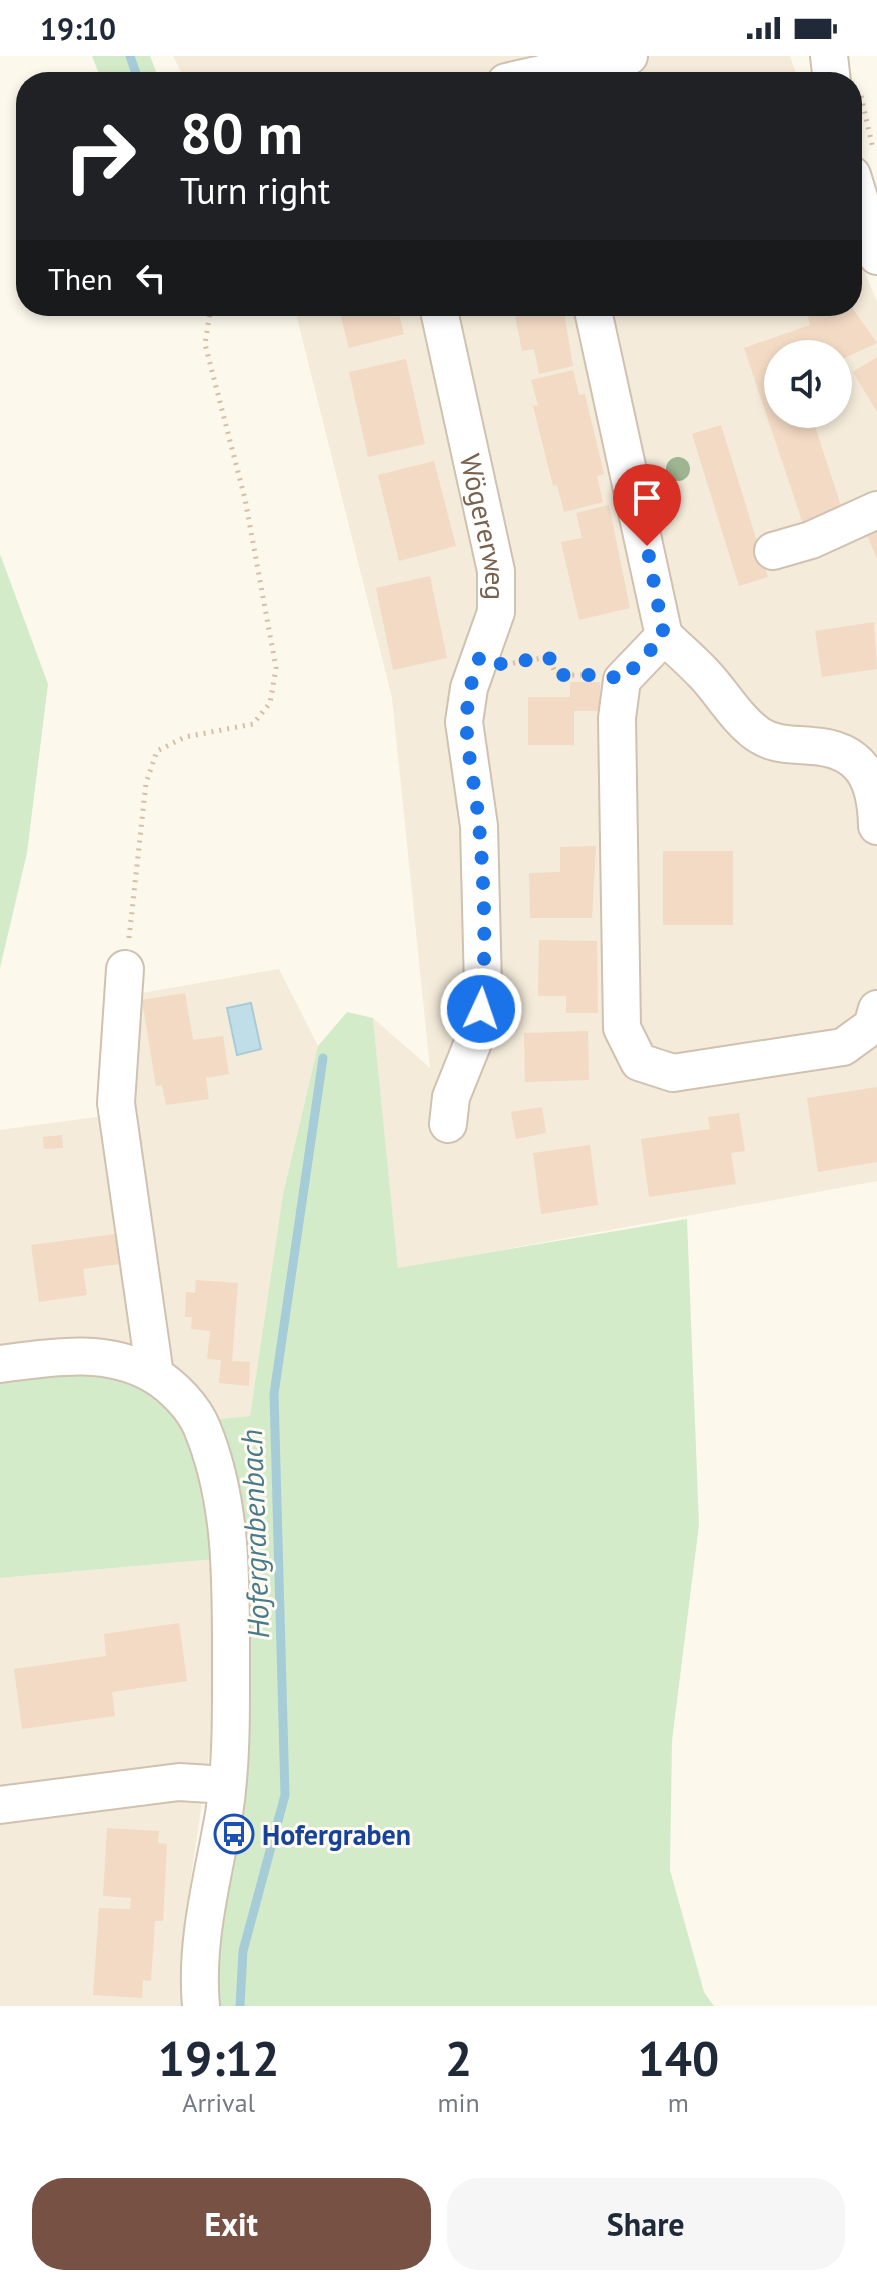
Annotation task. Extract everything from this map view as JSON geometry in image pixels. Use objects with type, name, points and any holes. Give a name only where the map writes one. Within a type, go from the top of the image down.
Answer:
[{"type":"street","points":[[569,72],[629,56]]},
{"type":"street","points":[[863,164],[877,256]]},
{"type":"street","name":"Wögererweg","points":[[440,316],[496,571],[496,612],[469,688],[464,722],[479,826],[483,987],[478,1030],[451,1097],[448,1124]]},
{"type":"street","points":[[594,316],[664,636],[703,673],[756,733],[775,744],[817,746],[844,754],[866,770],[876,798],[877,826]]},
{"type":"street","points":[[773,551],[811,540],[877,510]]},
{"type":"street","points":[[664,636],[622,680],[617,718],[622,1028],[639,1062],[673,1073],[843,1047],[872,1026],[877,1009]]},
{"type":"street","points":[[125,969],[116,1103],[155,1375]]},
{"type":"street","points":[[0,1364],[52,1356],[95,1356],[128,1363],[155,1375],[177,1392],[201,1425],[219,1475],[227,1527],[231,1613],[227,1785],[201,1934],[201,2006]]},
{"type":"street","points":[[0,1805],[179,1782],[227,1785]]},
{"type":"path","points":[[125,969],[146,783],[157,751],[185,737],[253,724],[270,703],[276,668],[245,499],[205,344],[209,316]]},
{"type":"path","points":[[480,656],[500,664],[549,657],[556,675],[607,675],[622,680]]},
{"type":"shaded area","points":[[173,56],[790,56],[796,72],[181,72]]},
{"type":"shaded area","points":[[862,266],[877,302],[877,1181],[398,1269],[373,1018],[430,1068],[392,698],[296,316],[862,316]]},
{"type":"shaded area","points":[[279,969],[318,1046],[283,1194],[250,1416],[218,1419],[167,1362],[0,1348],[0,1130],[104,1116],[136,994]]},
{"type":"shaded area","points":[[216,1559],[212,1734],[184,1925],[183,2006],[0,2006],[0,1578]]},
{"type":"green space","points":[[92,56],[150,56],[156,72],[98,72]]},
{"type":"green space","points":[[0,554],[48,684],[27,853],[0,968]]},
{"type":"green space","points":[[347,1012],[373,1018],[398,1268],[687,1219],[699,1525],[672,1741],[670,1870],[704,1992],[714,2006],[216,2006],[236,1476],[218,1419],[250,1416],[283,1194],[318,1046]]},
{"type":"green space","points":[[77,1369],[152,1388],[197,1441],[216,1559],[0,1578],[0,1377]]},
{"type":"water","points":[[251,1003],[261,1049],[237,1055],[227,1008]]},
{"type":"building","points":[[341,316],[400,316],[404,334],[349,348]]},
{"type":"building","points":[[515,316],[565,316],[573,366],[539,374],[534,349],[522,351]]},
{"type":"building","points":[[808,316],[858,316],[877,343],[852,355],[852,340],[767,340],[810,325]]},
{"type":"building","points":[[764,341],[764,408],[744,348]]},
{"type":"building","points":[[877,357],[877,412],[853,372]]},
{"type":"building","points":[[406,359],[425,444],[368,457],[349,372]]},
{"type":"building","points":[[573,370],[579,395],[585,394],[604,474],[597,476],[603,502],[564,512],[557,485],[553,486],[533,406],[538,405],[531,380]]},
{"type":"building","points":[[721,425],[768,577],[739,586],[692,434]]},
{"type":"building","points":[[771,428],[816,428],[844,515],[805,530]]},
{"type":"building","points":[[434,461],[456,546],[399,561],[378,475]]},
{"type":"building","points":[[609,505],[630,608],[579,620],[561,542],[582,538],[576,513]]},
{"type":"building","points":[[877,528],[877,559],[866,533]]},
{"type":"building","points":[[430,576],[447,658],[393,670],[376,588]]},
{"type":"building","points":[[874,622],[877,669],[822,677],[815,631]]},
{"type":"building","points":[[570,682],[600,682],[600,711],[574,711],[574,745],[528,745],[528,697],[570,697]]},
{"type":"building","points":[[596,846],[592,918],[530,918],[529,873],[560,872],[560,847]]},
{"type":"building","points":[[663,851],[733,851],[733,925],[663,925]]},
{"type":"building","points":[[539,940],[597,941],[598,1013],[566,1013],[566,996],[538,996]]},
{"type":"building","points":[[185,993],[193,1040],[223,1036],[229,1074],[206,1078],[209,1099],[166,1105],[162,1085],[156,1086],[142,1000]]},
{"type":"building","points":[[588,1031],[589,1080],[525,1082],[524,1033]]},
{"type":"building","points":[[877,1087],[877,1162],[818,1172],[807,1098]]},
{"type":"building","points":[[542,1107],[546,1133],[516,1139],[511,1112]]},
{"type":"building","points":[[739,1113],[745,1151],[731,1153],[736,1184],[649,1197],[641,1139],[710,1129],[708,1117]]},
{"type":"building","points":[[62,1135],[63,1148],[44,1149],[43,1137]]},
{"type":"building","points":[[590,1145],[598,1205],[541,1214],[533,1153]]},
{"type":"building","points":[[115,1234],[119,1264],[83,1269],[87,1295],[39,1302],[31,1245]]},
{"type":"building","points":[[196,1280],[238,1283],[232,1361],[250,1362],[249,1386],[219,1383],[221,1360],[207,1359],[210,1331],[191,1329],[192,1317],[185,1317],[186,1292],[195,1293]]},
{"type":"building","points":[[179,1623],[187,1681],[112,1692],[115,1716],[22,1729],[14,1669],[106,1656],[104,1634]]},
{"type":"building","points":[[107,1828],[159,1831],[158,1843],[167,1844],[163,1921],[155,1921],[151,1981],[143,1980],[142,1998],[93,1995],[99,1908],[130,1909],[131,1898],[103,1896]]},
{"type":"waterway","name":"Hofergrabenbach","points":[[130,56],[136,72]]},
{"type":"waterway","name":"Hofergrabenbach","points":[[240,2006],[243,1951],[285,1795],[274,1394],[323,1058]]},
{"type":"place","name":"Hofergraben","points":[[234,1834]]},
{"type":"route","points":[[481,1009],[479,826],[464,722],[469,688],[480,656],[500,664],[549,657],[556,675],[607,675],[622,680],[664,636],[647,546]]}]
